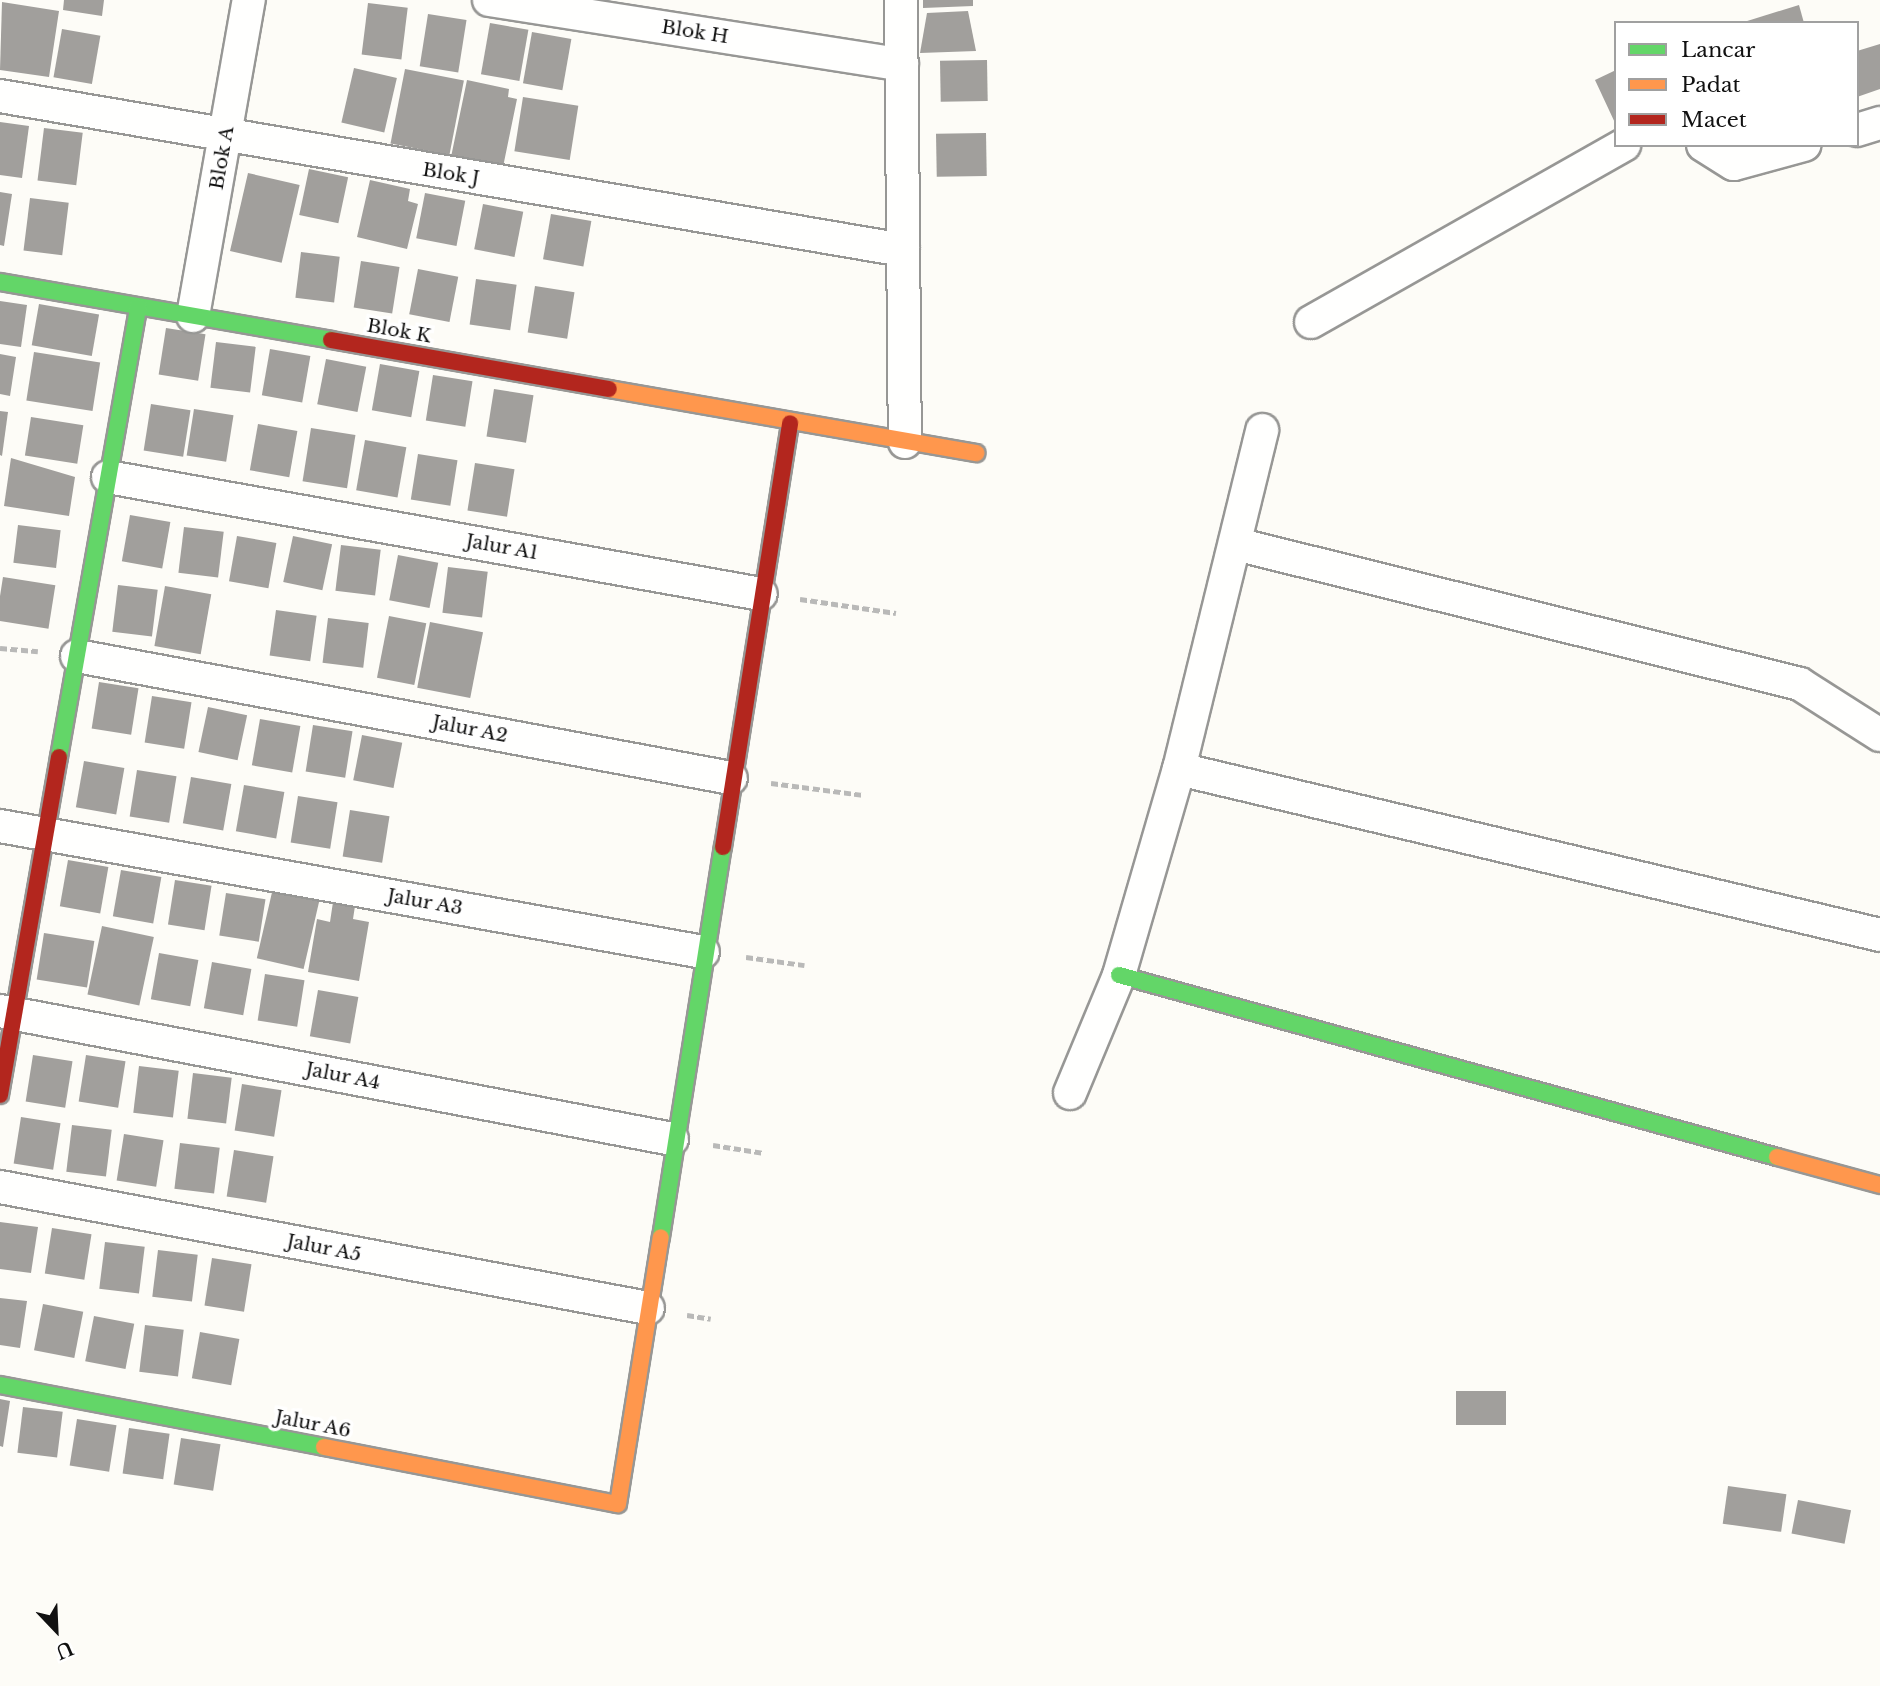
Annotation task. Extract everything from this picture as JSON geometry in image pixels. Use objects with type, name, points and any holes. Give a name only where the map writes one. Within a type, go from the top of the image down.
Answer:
[{"type":"street","name":"Blok A","points":[[193,316],[249,0]]},
{"type":"street","name":"Blok H","points":[[489,0],[902,65]]},
{"type":"street","points":[[901,0],[905,442]]},
{"type":"street","name":"Blok J","points":[[0,96],[226,139],[903,250]]},
{"type":"street","points":[[1859,129],[1880,123]]},
{"type":"street","points":[[1311,322],[1621,147]]},
{"type":"street","points":[[1706,147],[1734,164],[1797,147]]},
{"type":"street","name":"Blok K","points":[[0,282],[790,423],[976,453]]},
{"type":"street","points":[[0,1095],[7,1012],[46,833],[138,307]]},
{"type":"street","points":[[648,1308],[672,1139],[790,423]]},
{"type":"street","points":[[1070,1093],[1119,975],[1179,769],[1262,430]]},
{"type":"street","name":"Jalur A1","points":[[108,477],[761,594]]},
{"type":"street","points":[[1236,544],[1800,684],[1880,736]]},
{"type":"street","name":"Jalur A2","points":[[77,656],[731,778]]},
{"type":"street","points":[[1179,769],[1880,935]]},
{"type":"street","name":"Jalur A3","points":[[0,826],[703,952]]},
{"type":"street","points":[[1119,975],[1880,1185]]},
{"type":"street","name":"Jalur A4","points":[[7,1012],[672,1139]]},
{"type":"street","name":"Jalur A5","points":[[0,1187],[648,1308]]},
{"type":"street","name":"Jalur A6","points":[[0,1385],[618,1504],[648,1308]]},
{"type":"path","points":[[761,594],[896,613]]},
{"type":"path","points":[[731,778],[864,795]]},
{"type":"path","points":[[703,952],[804,965]]},
{"type":"building","points":[[64,0],[104,0],[102,16],[63,10]]},
{"type":"building","points":[[923,0],[973,0],[973,6],[923,8]]},
{"type":"building","points":[[2,2],[59,11],[49,77],[0,70]]},
{"type":"building","points":[[368,3],[408,8],[401,59],[362,55]]},
{"type":"building","points":[[1799,5],[1803,21],[1747,21]]},
{"type":"building","points":[[968,11],[976,51],[920,53],[927,13]]},
{"type":"building","points":[[428,14],[467,20],[458,72],[420,66]]},
{"type":"building","points":[[490,23],[528,30],[519,81],[481,74]]},
{"type":"building","points":[[62,29],[100,36],[92,84],[53,77]]},
{"type":"building","points":[[532,32],[571,39],[562,90],[523,83]]},
{"type":"building","points":[[1880,44],[1880,89],[1859,96],[1859,50]]},
{"type":"building","points":[[987,60],[988,101],[941,102],[940,61]]},
{"type":"building","points":[[354,68],[397,78],[384,132],[341,123]]},
{"type":"building","points":[[405,69],[464,80],[449,155],[390,144]]},
{"type":"building","points":[[1614,71],[1614,121],[1595,80]]},
{"type":"building","points":[[467,80],[509,89],[508,97],[517,99],[503,167],[451,157]]},
{"type":"building","points":[[523,97],[578,106],[570,160],[514,151]]},
{"type":"building","points":[[0,122],[29,126],[22,178],[0,175]]},
{"type":"building","points":[[44,128],[83,133],[76,185],[38,181]]},
{"type":"building","points":[[986,133],[987,176],[937,177],[936,134]]},
{"type":"building","points":[[309,169],[348,177],[338,223],[299,215]]},
{"type":"building","points":[[248,173],[300,185],[282,263],[230,251]]},
{"type":"building","points":[[370,180],[410,189],[408,201],[418,204],[407,249],[357,237]]},
{"type":"building","points":[[0,192],[12,194],[4,246],[0,245]]},
{"type":"building","points":[[425,193],[465,201],[456,246],[416,238]]},
{"type":"building","points":[[30,198],[69,203],[62,255],[24,251]]},
{"type":"building","points":[[483,204],[523,212],[514,257],[474,249]]},
{"type":"building","points":[[551,214],[591,221],[583,266],[543,259]]},
{"type":"building","points":[[301,252],[340,257],[334,302],[295,298]]},
{"type":"building","points":[[361,261],[400,267],[392,314],[354,307]]},
{"type":"building","points":[[418,269],[458,277],[449,322],[409,314]]},
{"type":"building","points":[[476,279],[517,285],[510,330],[470,325]]},
{"type":"building","points":[[535,286],[575,292],[567,339],[528,332]]},
{"type":"building","points":[[0,301],[27,305],[21,347],[0,344]]},
{"type":"building","points":[[39,304],[99,315],[92,356],[32,345]]},
{"type":"building","points":[[166,328],[206,334],[198,381],[159,374]]},
{"type":"building","points":[[216,342],[256,347],[250,393],[210,388]]},
{"type":"building","points":[[270,349],[310,356],[302,402],[262,395]]},
{"type":"building","points":[[34,352],[100,362],[93,411],[26,400]]},
{"type":"building","points":[[0,354],[16,357],[10,396],[0,394]]},
{"type":"building","points":[[326,359],[366,367],[357,412],[317,404]]},
{"type":"building","points":[[380,364],[419,371],[411,417],[372,410]]},
{"type":"building","points":[[433,375],[473,381],[465,427],[426,420]]},
{"type":"building","points":[[494,389],[534,395],[526,443],[486,436]]},
{"type":"building","points":[[151,404],[191,410],[183,457],[144,450]]},
{"type":"building","points":[[194,409],[234,415],[226,462],[187,455]]},
{"type":"building","points":[[0,411],[8,412],[2,456],[0,455]]},
{"type":"building","points":[[31,417],[83,425],[77,464],[25,456]]},
{"type":"building","points":[[258,424],[297,431],[289,477],[250,470]]},
{"type":"building","points":[[311,428],[355,435],[347,488],[303,481]]},
{"type":"building","points":[[365,440],[406,447],[398,498],[356,490]]},
{"type":"building","points":[[418,454],[458,460],[450,506],[411,499]]},
{"type":"building","points":[[11,458],[75,477],[69,516],[4,506]]},
{"type":"building","points":[[475,463],[515,469],[507,517],[467,510]]},
{"type":"building","points":[[130,515],[170,522],[162,568],[122,561]]},
{"type":"building","points":[[18,525],[61,530],[56,568],[13,563]]},
{"type":"building","points":[[184,527],[224,532],[218,578],[178,573]]},
{"type":"building","points":[[237,536],[276,543],[268,588],[229,581]]},
{"type":"building","points":[[293,536],[332,544],[322,590],[283,582]]},
{"type":"building","points":[[341,545],[381,550],[375,596],[335,591]]},
{"type":"building","points":[[398,555],[438,563],[429,608],[389,600]]},
{"type":"building","points":[[448,567],[488,572],[482,618],[442,613]]},
{"type":"building","points":[[3,577],[55,585],[48,629],[0,621]]},
{"type":"building","points":[[118,585],[158,590],[152,637],[112,632]]},
{"type":"building","points":[[165,586],[211,594],[201,654],[154,646]]},
{"type":"building","points":[[276,610],[317,616],[310,661],[270,656]]},
{"type":"building","points":[[389,616],[426,623],[414,685],[377,678]]},
{"type":"building","points":[[328,618],[369,623],[363,668],[323,663]]},
{"type":"building","points":[[430,622],[483,632],[470,698],[417,688]]},
{"type":"building","points":[[99,682],[139,688],[131,735],[92,728]]},
{"type":"building","points":[[152,696],[192,702],[184,749],[145,742]]},
{"type":"building","points":[[208,707],[247,715],[238,760],[198,752]]},
{"type":"building","points":[[260,719],[300,726],[292,772],[252,765]]},
{"type":"building","points":[[313,725],[353,731],[345,778],[306,771]]},
{"type":"building","points":[[362,735],[402,743],[393,788],[353,780]]},
{"type":"building","points":[[84,761],[124,768],[116,814],[76,807]]},
{"type":"building","points":[[137,770],[177,776],[169,823],[130,816]]},
{"type":"building","points":[[191,777],[231,784],[223,830],[183,823]]},
{"type":"building","points":[[244,785],[284,792],[276,838],[236,831]]},
{"type":"building","points":[[298,796],[338,802],[330,849],[291,842]]},
{"type":"building","points":[[350,810],[390,816],[382,863],[343,856]]},
{"type":"building","points":[[68,860],[108,867],[100,913],[60,906]]},
{"type":"building","points":[[121,870],[161,877],[153,923],[113,916]]},
{"type":"building","points":[[175,880],[212,886],[205,930],[168,924]]},
{"type":"building","points":[[273,888],[320,899],[304,969],[257,958]]},
{"type":"building","points":[[226,893],[266,899],[259,942],[219,935]]},
{"type":"building","points":[[333,902],[355,906],[353,919],[369,922],[359,981],[308,972],[317,919],[330,922]]},
{"type":"building","points":[[102,926],[154,937],[139,1005],[87,994]]},
{"type":"building","points":[[44,933],[94,941],[87,987],[37,979]]},
{"type":"building","points":[[159,953],[198,960],[190,1006],[151,999]]},
{"type":"building","points":[[212,962],[251,969],[243,1015],[204,1008]]},
{"type":"building","points":[[265,974],[305,980],[297,1027],[258,1020]]},
{"type":"building","points":[[318,990],[358,997],[350,1043],[310,1036]]},
{"type":"building","points":[[33,1055],[73,1061],[65,1108],[26,1101]]},
{"type":"building","points":[[86,1055],[126,1061],[118,1108],[79,1101]]},
{"type":"building","points":[[139,1066],[179,1071],[173,1118],[133,1113]]},
{"type":"building","points":[[193,1073],[232,1078],[226,1123],[187,1119]]},
{"type":"building","points":[[242,1084],[282,1090],[274,1137],[235,1130]]},
{"type":"building","points":[[21,1117],[61,1123],[53,1170],[14,1163]]},
{"type":"building","points":[[72,1125],[112,1130],[106,1177],[66,1172]]},
{"type":"building","points":[[124,1134],[164,1140],[156,1187],[117,1180]]},
{"type":"building","points":[[180,1143],[220,1148],[214,1194],[174,1189]]},
{"type":"building","points":[[234,1150],[274,1156],[266,1203],[227,1196]]},
{"type":"building","points":[[0,1222],[38,1227],[31,1273],[0,1269]]},
{"type":"building","points":[[52,1228],[92,1234],[84,1280],[45,1273]]},
{"type":"building","points":[[105,1242],[145,1247],[139,1294],[99,1289]]},
{"type":"building","points":[[158,1250],[198,1255],[192,1302],[152,1297]]},
{"type":"building","points":[[212,1258],[252,1264],[244,1312],[204,1305]]},
{"type":"building","points":[[0,1298],[27,1301],[20,1348],[0,1345]]},
{"type":"building","points":[[43,1304],[83,1312],[74,1358],[34,1350]]},
{"type":"building","points":[[94,1316],[134,1324],[125,1369],[85,1361]]},
{"type":"building","points":[[145,1325],[184,1330],[178,1376],[139,1372]]},
{"type":"building","points":[[200,1332],[239,1339],[231,1385],[192,1378]]},
{"type":"building","points":[[1456,1391],[1506,1391],[1506,1425],[1456,1425]]},
{"type":"building","points":[[0,1399],[10,1401],[3,1447],[0,1446]]},
{"type":"building","points":[[23,1407],[63,1412],[57,1458],[17,1453]]},
{"type":"building","points":[[77,1419],[117,1425],[109,1472],[70,1465]]},
{"type":"building","points":[[129,1428],[170,1434],[163,1479],[123,1474]]},
{"type":"building","points":[[181,1438],[221,1444],[213,1491],[174,1484]]},
{"type":"building","points":[[1728,1486],[1786,1494],[1781,1532],[1723,1524]]},
{"type":"building","points":[[1798,1500],[1851,1510],[1845,1544],[1792,1533]]},
{"type":"traffic: fast","points":[[0,282],[331,340]]},
{"type":"traffic: fast","points":[[59,757],[138,307]]},
{"type":"traffic: fast","points":[[661,1237],[723,847]]},
{"type":"traffic: fast","points":[[1119,975],[1777,1157]]},
{"type":"traffic: fast","points":[[0,1385],[324,1447]]},
{"type":"traffic: slow","points":[[609,389],[976,453]]},
{"type":"traffic: slow","points":[[1777,1157],[1880,1185]]},
{"type":"traffic: slow","points":[[324,1447],[618,1504],[661,1237]]},
{"type":"traffic: jam","points":[[331,340],[609,389]]},
{"type":"traffic: jam","points":[[723,847],[790,423]]},
{"type":"traffic: jam","points":[[0,1095],[59,757]]}]
